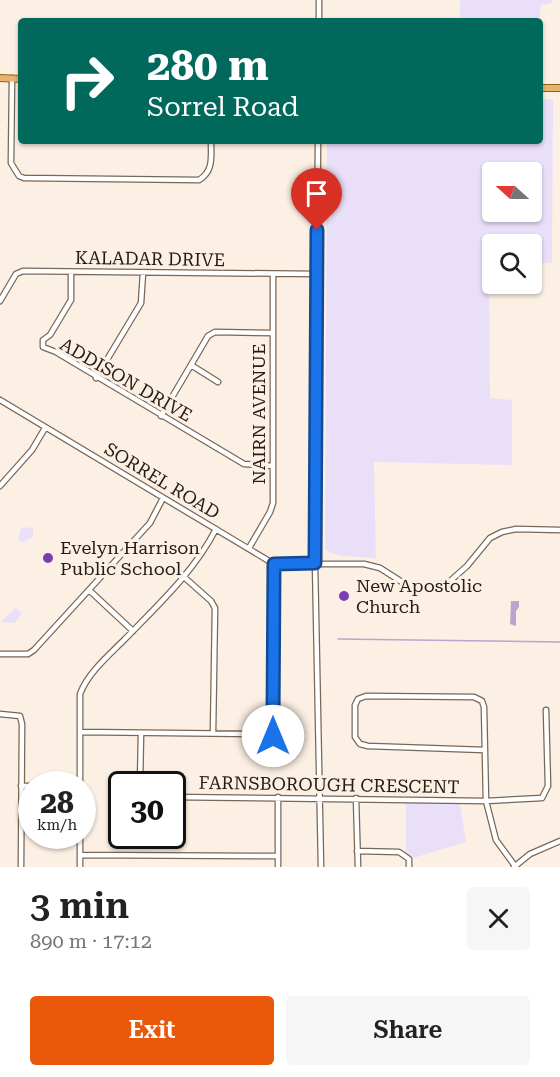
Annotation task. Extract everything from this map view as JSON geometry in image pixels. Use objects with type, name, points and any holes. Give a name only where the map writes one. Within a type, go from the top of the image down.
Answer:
[{"type":"main road","points":[[0,78],[18,79]]},
{"type":"main road","points":[[543,88],[560,88]]},
{"type":"street","points":[[319,0],[319,18]]},
{"type":"street","points":[[12,78],[11,163],[19,176],[24,178],[199,180],[210,169],[211,144]]},
{"type":"street","points":[[318,144],[315,563],[321,867]]},
{"type":"street","name":"KALADAR DRIVE","points":[[0,301],[16,274],[23,271],[316,274]]},
{"type":"street","name":"ADDISON DRIVE","points":[[71,272],[71,300],[50,335],[43,340],[43,346],[244,464],[273,466]]},
{"type":"street","points":[[96,378],[141,303],[143,273]]},
{"type":"street","name":"NAIRN AVENUE","points":[[249,549],[273,503],[273,274]]},
{"type":"street","points":[[160,416],[208,336],[215,332],[273,333]]},
{"type":"street","points":[[191,365],[218,382]]},
{"type":"street","name":"SORREL ROAD","points":[[0,400],[274,564]]},
{"type":"street","points":[[0,486],[32,450],[45,428]]},
{"type":"street","points":[[0,654],[28,654],[34,650],[150,523],[163,498]]},
{"type":"street","points":[[80,771],[80,694],[83,687],[104,661],[184,577],[216,529]]},
{"type":"street","points":[[80,732],[257,734],[267,738],[273,736],[275,729],[273,719],[274,564],[364,564],[380,568],[405,584],[420,588],[449,582],[467,566],[490,538],[502,532],[516,529],[560,530]]},
{"type":"street","points":[[184,577],[211,601],[215,608],[213,733]]},
{"type":"street","points":[[89,590],[133,631]]},
{"type":"street","points":[[485,750],[360,744],[355,737],[358,699],[366,696],[474,697],[482,701],[484,707],[485,750],[486,801],[496,840],[515,866],[530,854],[560,841]]},
{"type":"street","name":"FARNSBOROUGH CRESCENT","points":[[186,796],[486,801],[542,798],[548,786],[546,710]]},
{"type":"street","points":[[0,714],[20,716],[22,724],[21,771]]},
{"type":"street","points":[[140,771],[141,733]]},
{"type":"street","points":[[278,797],[278,867]]},
{"type":"street","points":[[356,798],[358,867]]},
{"type":"street","points":[[21,849],[21,867]]},
{"type":"street","points":[[80,849],[80,867]]},
{"type":"street","points":[[357,851],[399,852],[409,859],[409,867]]},
{"type":"street","points":[[80,855],[278,856]]},
{"type":"shaded area","points":[[460,0],[552,0],[552,3],[541,5],[539,18],[460,18]]},
{"type":"shaded area","points":[[543,99],[553,99],[552,263],[542,263],[542,234],[482,234],[482,294],[489,294],[490,398],[512,400],[512,465],[374,462],[376,559],[343,556],[325,549],[327,144],[543,144]]},
{"type":"shaded area","points":[[26,527],[33,529],[33,537],[21,543],[18,538],[21,529]]},
{"type":"shaded area","points":[[511,601],[519,601],[516,626],[510,624]]},
{"type":"shaded area","points":[[16,608],[22,613],[15,623],[0,622]]},
{"type":"shaded area","points":[[406,802],[460,804],[466,842],[410,859],[405,852]]},
{"type":"waterway","points":[[338,639],[560,642]]},
{"type":"place","name":"Evelyn Harrison Public School","points":[[48,558]]},
{"type":"place","name":"New Apostolic Church","points":[[344,596]]},
{"type":"route","points":[[273,736],[275,729],[273,719],[274,564],[315,563],[317,230]]}]
